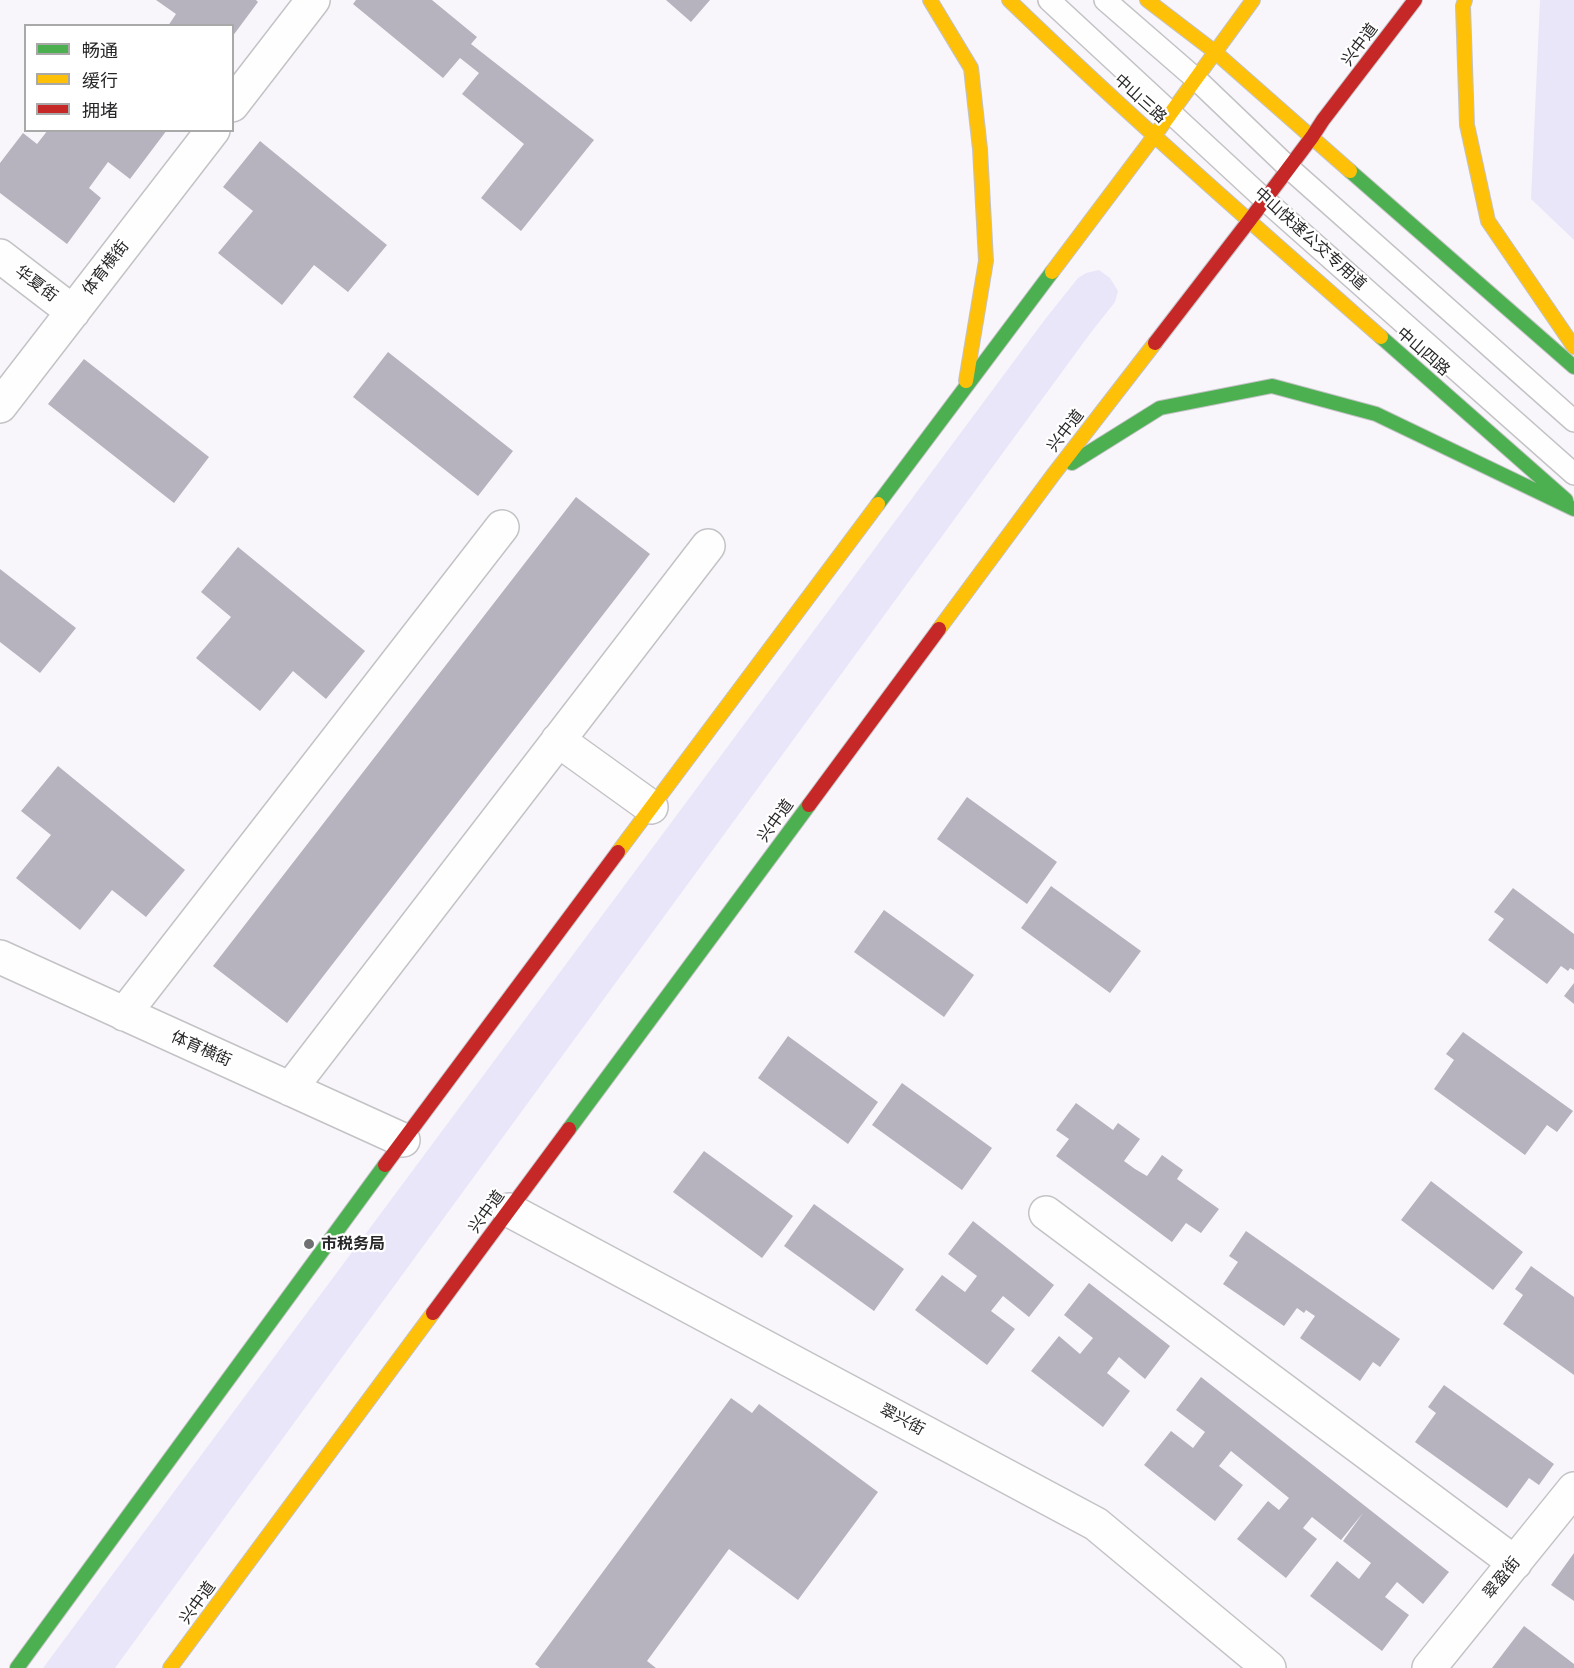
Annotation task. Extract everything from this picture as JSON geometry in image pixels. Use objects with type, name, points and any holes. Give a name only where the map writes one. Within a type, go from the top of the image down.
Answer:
[{"type":"main road","points":[[930,0],[970,68],[980,149],[986,261],[965,387]]},
{"type":"main road","name":"中山三路","points":[[1009,0],[1068,57],[1250,221]]},
{"type":"main road","points":[[1147,0],[1215,52],[1574,367]]},
{"type":"main road","points":[[16,1668],[403,1140],[1155,135],[1253,0]]},
{"type":"main road","name":"兴中道","points":[[170,1668],[1053,475],[1250,221],[1323,120],[1415,0]]},
{"type":"main road","points":[[1465,0],[1463,6],[1467,125],[1488,221],[1574,347]]},
{"type":"main road","name":"中山四路","points":[[1250,221],[1574,508]]},
{"type":"main road","points":[[1053,475],[1160,408],[1272,386],[1376,414],[1574,508]]},
{"type":"street","points":[[234,102],[313,0]]},
{"type":"street","name":"体育横街","points":[[0,406],[211,132]]},
{"type":"street","name":"华夏街","points":[[0,256],[73,312]]},
{"type":"street","points":[[124,1014],[502,527]]},
{"type":"street","points":[[290,1089],[708,546]]},
{"type":"street","points":[[558,740],[651,807]]},
{"type":"street","name":"体育横街","points":[[0,957],[403,1140]]},
{"type":"street","name":"翠兴街","points":[[509,1210],[1096,1524],[1269,1668]]},
{"type":"street","points":[[1046,1212],[1515,1563]]},
{"type":"street","name":"翠盈街","points":[[1430,1668],[1574,1489]]},
{"type":"lane","name":"中山快速公交专用道","points":[[1049,0],[1265,200],[1574,474]]},
{"type":"lane","points":[[1105,0],[1196,79],[1289,168],[1574,420]]},
{"type":"shaded area","points":[[1540,0],[1574,0],[1574,240],[1531,199]]},
{"type":"shaded area","points":[[1099,270],[1110,278],[1118,291],[1115,302],[115,1668],[43,1668],[1046,318],[1078,278],[1086,273]]},
{"type":"building","points":[[156,0],[256,0],[258,2],[234,34],[234,24],[169,24],[176,14]]},
{"type":"building","points":[[356,0],[432,0],[477,37],[471,44],[594,140],[521,231],[481,198],[524,144],[462,94],[479,73],[460,58],[443,78],[353,4]]},
{"type":"building","points":[[666,0],[710,0],[691,22]]},
{"type":"building","points":[[46,132],[165,132],[130,179],[108,162],[89,188],[101,198],[67,244],[0,193],[0,163],[23,133],[37,144]]},
{"type":"building","points":[[260,141],[387,245],[348,292],[314,265],[282,305],[218,253],[253,211],[223,187]]},
{"type":"building","points":[[388,352],[513,451],[478,496],[353,397]]},
{"type":"building","points":[[84,359],[209,457],[174,503],[48,404]]},
{"type":"building","points":[[576,497],[650,554],[287,1023],[213,966]]},
{"type":"building","points":[[238,547],[365,651],[326,699],[293,671],[260,711],[196,658],[231,617],[201,592]]},
{"type":"building","points":[[0,569],[76,628],[40,673],[0,642]]},
{"type":"building","points":[[58,766],[185,870],[146,917],[112,890],[80,930],[16,878],[51,835],[21,811]]},
{"type":"building","points":[[967,797],[1057,862],[1027,904],[937,839]]},
{"type":"building","points":[[1051,886],[1141,951],[1110,993],[1021,928]]},
{"type":"building","points":[[1513,888],[1574,934],[1574,970],[1570,968],[1568,971],[1561,966],[1547,984],[1488,940],[1504,919],[1494,912]]},
{"type":"building","points":[[884,910],[974,975],[944,1017],[854,952]]},
{"type":"building","points":[[1574,983],[1574,1004],[1564,996]]},
{"type":"building","points":[[1463,1032],[1573,1111],[1557,1132],[1547,1125],[1525,1155],[1434,1089],[1454,1060],[1446,1054]]},
{"type":"building","points":[[788,1036],[878,1102],[848,1144],[758,1078]]},
{"type":"building","points":[[902,1083],[992,1148],[962,1190],[872,1125]]},
{"type":"building","points":[[1076,1103],[1113,1130],[1118,1123],[1140,1139],[1124,1161],[1135,1169],[1147,1176],[1162,1155],[1183,1170],[1177,1179],[1219,1209],[1201,1233],[1186,1223],[1172,1242],[1056,1156],[1069,1139],[1056,1130]]},
{"type":"building","points":[[704,1151],[793,1216],[762,1258],[673,1192]]},
{"type":"building","points":[[1431,1181],[1523,1252],[1493,1290],[1401,1220]]},
{"type":"building","points":[[814,1204],[904,1269],[874,1311],[784,1246]]},
{"type":"building","points":[[973,1221],[1054,1285],[1029,1317],[1003,1296],[991,1311],[1015,1329],[987,1365],[915,1310],[942,1275],[965,1292],[977,1276],[948,1254]]},
{"type":"building","points":[[1246,1231],[1400,1339],[1380,1367],[1373,1362],[1360,1381],[1300,1338],[1315,1316],[1306,1310],[1304,1313],[1297,1308],[1284,1326],[1223,1284],[1238,1262],[1229,1256]]},
{"type":"building","points":[[1531,1266],[1574,1297],[1574,1375],[1503,1324],[1523,1295],[1515,1289]]},
{"type":"building","points":[[1089,1283],[1170,1346],[1145,1379],[1119,1357],[1107,1373],[1130,1391],[1103,1427],[1031,1371],[1059,1336],[1080,1354],[1093,1338],[1064,1315]]},
{"type":"building","points":[[1201,1377],[1449,1572],[1423,1604],[1397,1582],[1385,1597],[1409,1615],[1382,1651],[1310,1596],[1337,1561],[1359,1579],[1371,1563],[1343,1541],[1363,1513],[1341,1540],[1312,1517],[1303,1528],[1317,1539],[1286,1578],[1237,1539],[1268,1501],[1279,1510],[1289,1498],[1231,1451],[1219,1466],[1243,1485],[1215,1521],[1144,1465],[1171,1431],[1193,1448],[1205,1432],[1176,1410]]},
{"type":"building","points":[[1444,1385],[1554,1464],[1539,1485],[1529,1478],[1507,1508],[1415,1442],[1436,1413],[1428,1407]]},
{"type":"building","points":[[731,1398],[752,1413],[759,1404],[878,1492],[798,1600],[729,1549],[647,1661],[656,1668],[540,1668],[535,1664]]},
{"type":"building","points":[[1574,1553],[1574,1601],[1551,1585]]},
{"type":"building","points":[[1524,1626],[1574,1664],[1574,1668],[1492,1668]]},
{"type":"traffic: fast","points":[[1350,171],[1574,367]]},
{"type":"traffic: fast","points":[[878,504],[1052,272]]},
{"type":"traffic: fast","points":[[1381,337],[1566,500]]},
{"type":"traffic: fast","points":[[1072,463],[1160,408],[1272,386],[1376,414],[1574,509]]},
{"type":"traffic: fast","points":[[569,1129],[809,805]]},
{"type":"traffic: fast","points":[[17,1668],[385,1165]]},
{"type":"traffic: slow","points":[[930,0],[971,68],[980,149],[986,261],[966,381]]},
{"type":"traffic: slow","points":[[1009,0],[1146,129],[1381,337]]},
{"type":"traffic: slow","points":[[1147,0],[1215,52],[1350,171]]},
{"type":"traffic: slow","points":[[1052,272],[1253,0]]},
{"type":"traffic: slow","points":[[1465,0],[1463,6],[1467,125],[1488,221],[1574,347]]},
{"type":"traffic: slow","points":[[939,629],[1053,475],[1155,343]]},
{"type":"traffic: slow","points":[[618,852],[878,504]]},
{"type":"traffic: slow","points":[[170,1668],[433,1313]]},
{"type":"traffic: jam","points":[[1155,343],[1415,0]]},
{"type":"traffic: jam","points":[[809,805],[939,629]]},
{"type":"traffic: jam","points":[[385,1165],[618,852]]},
{"type":"traffic: jam","points":[[433,1313],[569,1129]]},
{"type":"place","name":"市税务局","points":[[309,1244]]}]
